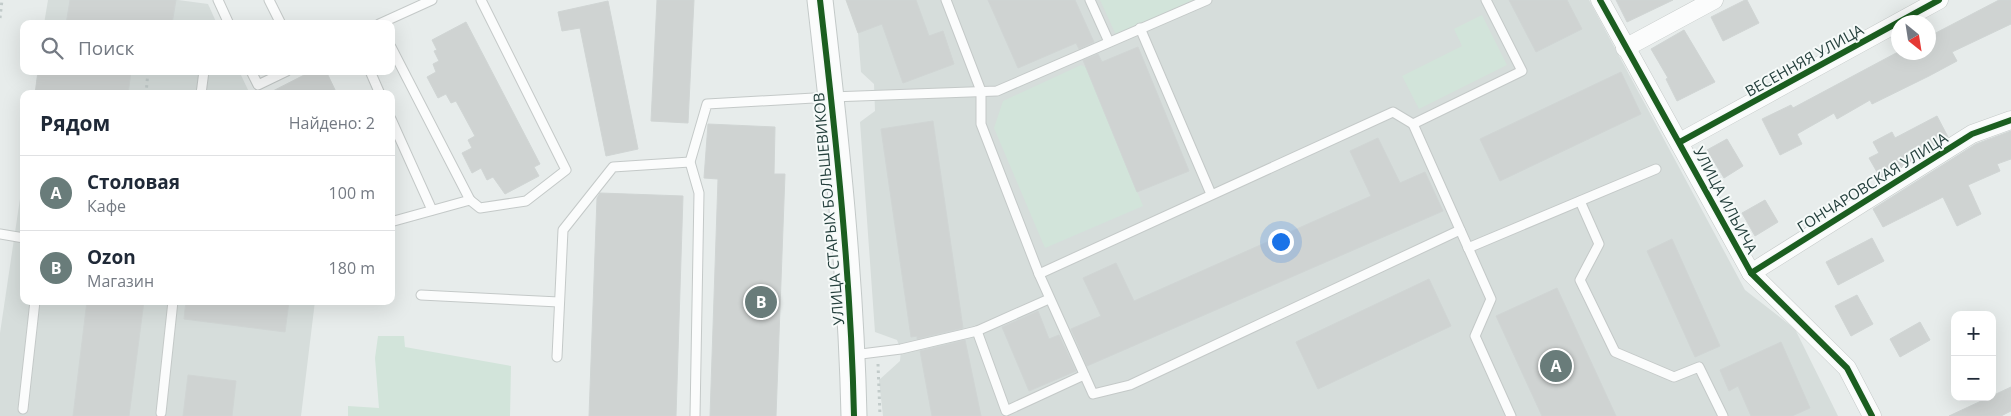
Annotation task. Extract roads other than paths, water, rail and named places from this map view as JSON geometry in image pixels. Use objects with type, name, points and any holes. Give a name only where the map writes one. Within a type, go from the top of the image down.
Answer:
[{"type":"street","name":"УЛИЦА СТАРЫХ БОЛЬШЕВИКОВ","points":[[820,0],[831,97],[853,355],[854,416]]},
{"type":"street","name":"УЛИЦА ИЛЬИЧА","points":[[1600,0],[1751,273],[1847,368],[1872,416]]},
{"type":"street","points":[[1625,48],[1714,0]]},
{"type":"street","name":"ВЕСЕННЯЯ УЛИЦА","points":[[1680,142],[1940,0]]},
{"type":"street","name":"ГОНЧАРОВСКАЯ УЛИЦА","points":[[1751,273],[1972,134],[2011,120]]},
{"type":"lane","points":[[218,0],[227,20]]},
{"type":"lane","points":[[269,0],[279,20]]},
{"type":"lane","points":[[388,20],[432,0]]},
{"type":"lane","points":[[395,56],[470,200],[480,208],[526,201],[566,170],[481,0]]},
{"type":"lane","points":[[946,0],[981,91],[981,124],[1049,299],[1093,394],[1130,385],[1460,230]]},
{"type":"lane","points":[[1090,0],[1109,42]]},
{"type":"lane","points":[[695,416],[699,193],[690,162],[707,104],[997,91],[1207,0]]},
{"type":"lane","points":[[1412,124],[1522,71],[1486,0]]},
{"type":"lane","points":[[1140,28],[1211,194]]},
{"type":"lane","points":[[202,90],[203,75]]},
{"type":"lane","points":[[254,75],[258,85],[279,75]]},
{"type":"lane","points":[[372,75],[378,90]]},
{"type":"lane","points":[[1039,274],[1393,112],[1412,124],[1491,299],[1475,336],[1512,416]]},
{"type":"lane","points":[[395,128],[432,210]]},
{"type":"lane","points":[[556,357],[562,230],[613,167],[690,162]]},
{"type":"lane","points":[[1468,248],[1656,169]]},
{"type":"lane","points":[[395,222],[470,200]]},
{"type":"lane","points":[[1580,201],[1599,244],[1580,280],[1614,352],[1674,376],[1699,367],[1723,416]]},
{"type":"lane","points":[[0,234],[20,237]]},
{"type":"lane","points":[[420,295],[559,302]]},
{"type":"lane","points":[[853,355],[901,350],[977,330],[1049,299]]},
{"type":"lane","points":[[23,408],[35,305]]},
{"type":"lane","points":[[161,413],[173,305]]},
{"type":"lane","points":[[977,330],[1006,411],[1084,375]]},
{"type":"place","name":"Ozon","points":[[761,302]]},
{"type":"place","name":"Столовая","points":[[1556,366]]}]
